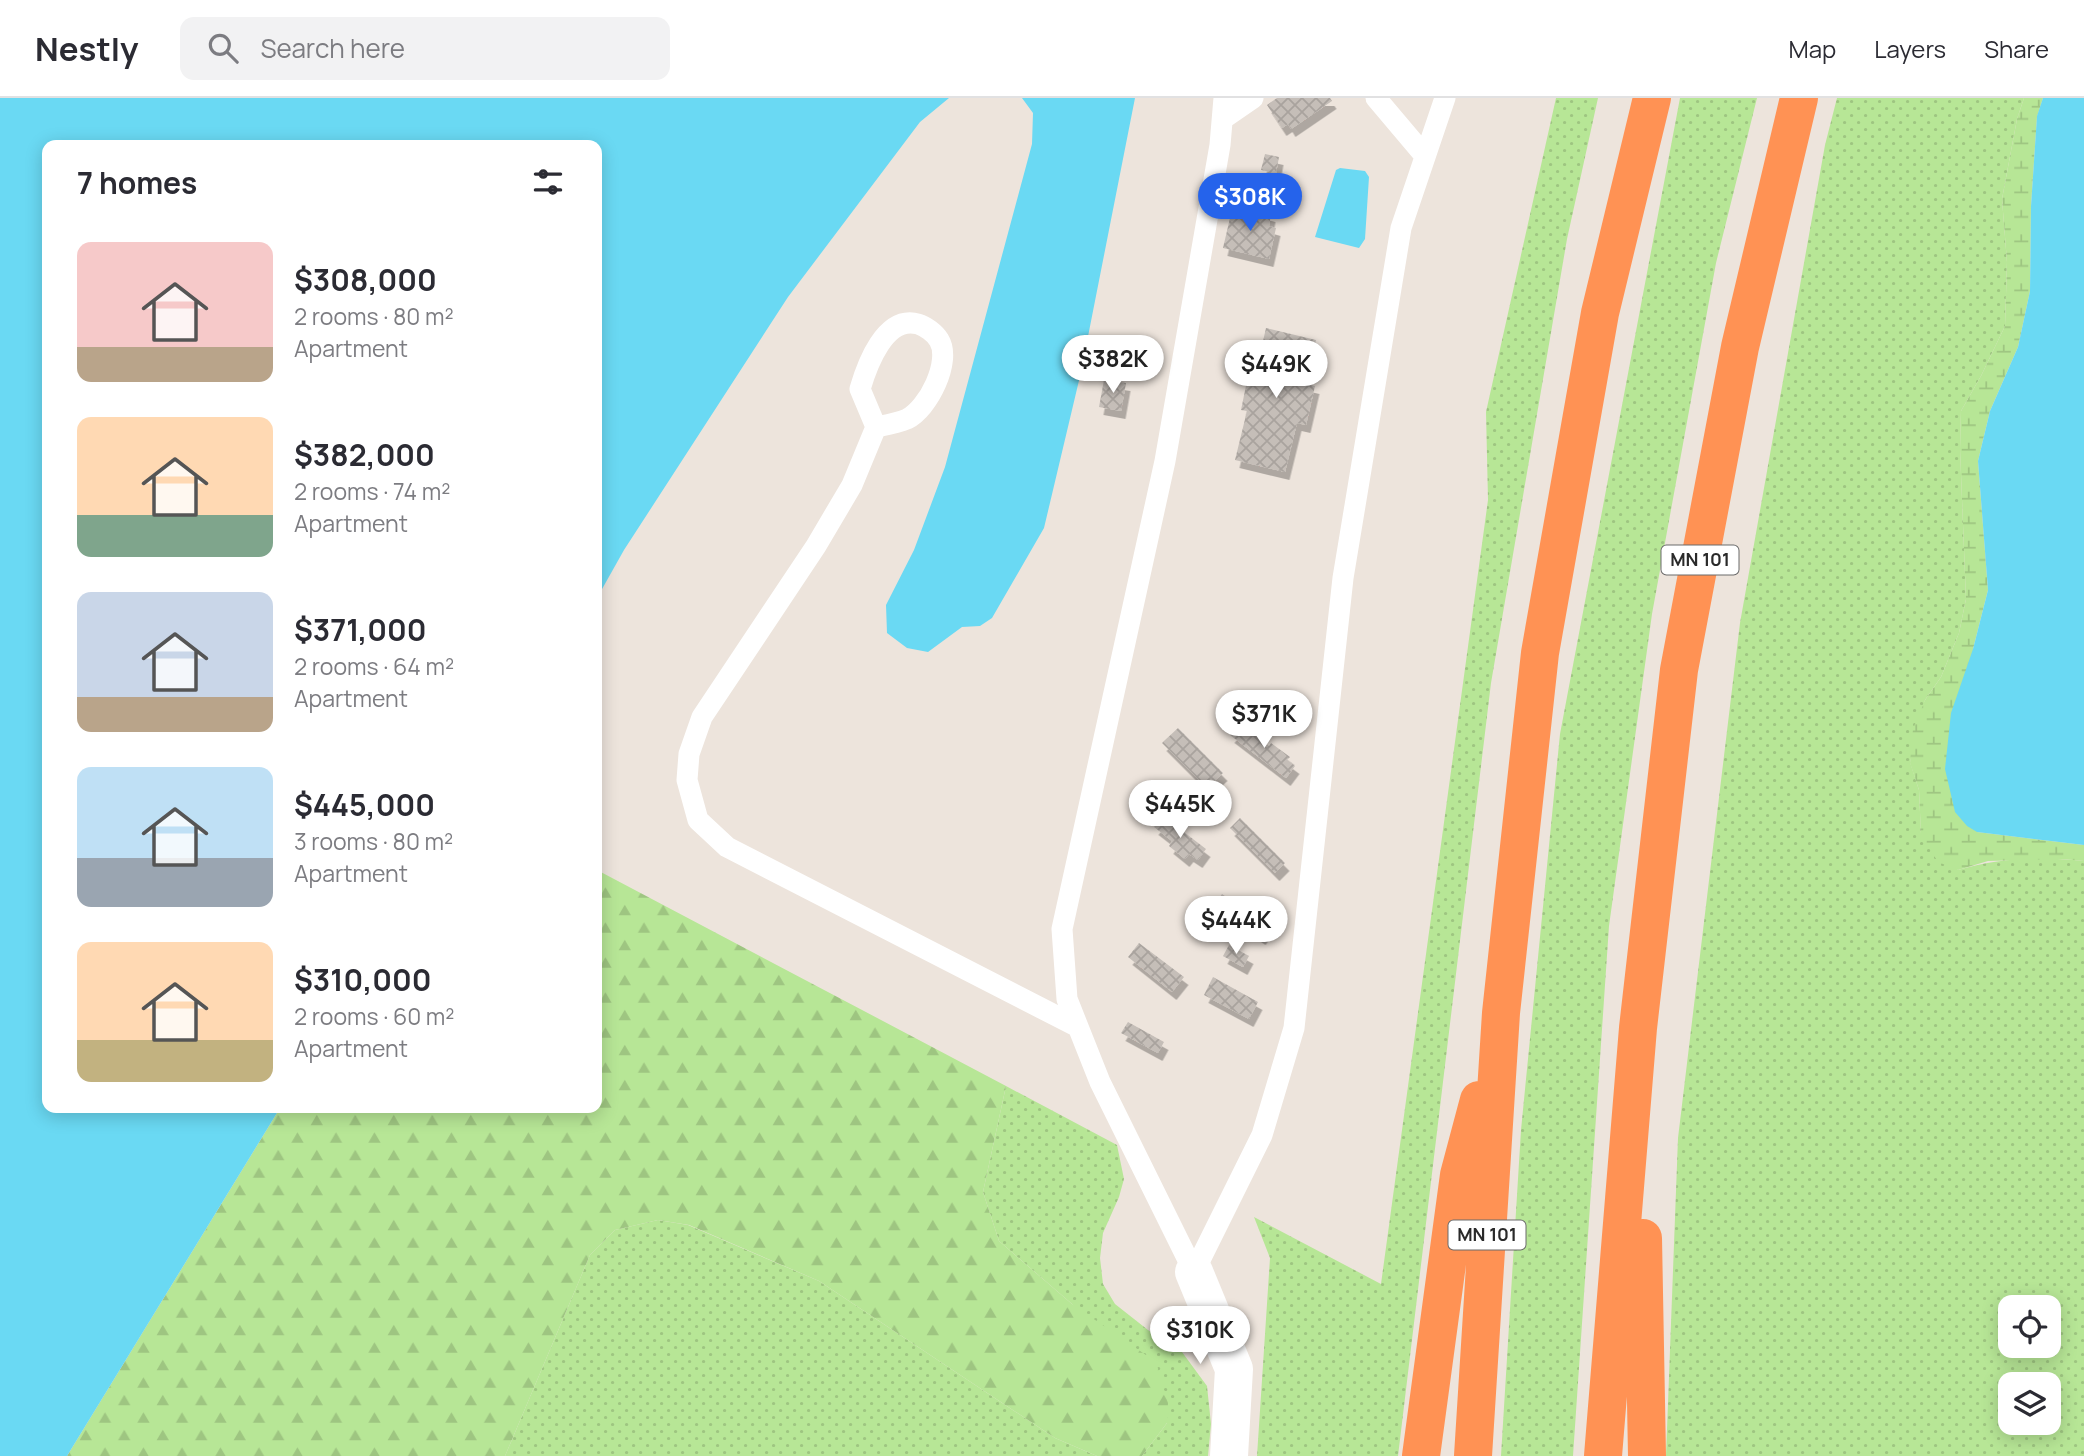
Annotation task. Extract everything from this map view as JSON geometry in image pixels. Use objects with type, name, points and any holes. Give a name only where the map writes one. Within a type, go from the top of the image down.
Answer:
[{"type":"highway","name":"MN 101","points":[[1473,1456],[1501,1013],[1540,653],[1600,313],[1652,98]]},
{"type":"highway","name":"MN 101","points":[[1603,1456],[1638,1028],[1679,670],[1740,347],[1799,98]]},
{"type":"highway","points":[[1421,1456],[1459,1175],[1501,1013]]},
{"type":"highway","points":[[1638,1028],[1647,1456]]},
{"type":"street","points":[[1194,1272],[1234,1369],[1229,1456]]},
{"type":"lane","points":[[1194,1272],[1100,1082],[1067,999],[1062,929],[1165,461],[1224,108],[1253,98]]},
{"type":"lane","points":[[1376,98],[1425,156]]},
{"type":"lane","points":[[1194,1272],[1262,1135],[1294,1028],[1343,578],[1401,228],[1445,98]]},
{"type":"lane","points":[[876,427],[907,419],[914,414],[931,394],[938,380],[942,356],[940,341],[924,326],[911,322],[899,324],[888,333],[871,360],[860,390],[876,427],[852,485],[822,536],[702,718],[689,754],[687,779],[698,820],[727,847],[1078,1027]]},
{"type":"green space","points":[[1556,98],[1598,98],[1567,239],[1491,683],[1398,1456],[1257,1456],[1270,1258],[1254,1217],[1381,1284],[1488,500],[1486,412]]},
{"type":"green space","points":[[1680,98],[1757,98],[1716,263],[1652,614],[1609,926],[1573,1456],[1501,1456],[1521,1130],[1560,734]]},
{"type":"green space","points":[[1837,98],[2024,98],[2017,119],[2002,199],[2007,262],[2005,326],[1961,411],[1966,599],[1959,633],[1941,677],[1925,700],[1910,762],[1919,790],[1921,834],[1958,870],[2020,859],[2084,861],[2084,1456],[1666,1456],[1678,1138],[1740,623],[1825,145]]},
{"type":"green space","points":[[2024,98],[2043,98],[2037,117],[2031,206],[2030,291],[2018,347],[1990,411],[1978,461],[1988,590],[1973,649],[1977,832],[2084,845],[2084,861],[1988,861],[1958,870],[1938,862],[1921,835],[1919,790],[1910,763],[1913,729],[1925,700],[1941,677],[1959,633],[1966,599],[1961,411],[2005,326],[2007,262],[2002,199],[2017,119]]},
{"type":"green space","points":[[602,873],[1006,1086],[983,1192],[999,1241],[1072,1304],[1156,1362],[1168,1403],[1167,1423],[1142,1456],[1097,1456],[1055,1438],[819,1281],[689,1225],[658,1220],[615,1230],[590,1255],[505,1456],[67,1456],[277,1113],[602,1113]]},
{"type":"green space","points":[[1006,1086],[1117,1145],[1124,1179],[1103,1233],[1100,1258],[1103,1284],[1115,1304],[1182,1352],[1207,1386],[1211,1424],[1208,1456],[1142,1456],[1167,1423],[1072,1304],[999,1241],[983,1192]]},
{"type":"green space","points":[[658,1220],[688,1225],[819,1281],[1055,1438],[1097,1456],[505,1456],[590,1255],[615,1230]]},
{"type":"water","points":[[0,98],[949,98],[920,122],[788,297],[624,550],[602,589],[602,140],[42,140],[42,1113],[277,1113],[67,1456],[0,1456]]},
{"type":"water","points":[[1022,98],[1135,98],[1081,372],[1044,528],[992,618],[980,626],[962,627],[928,652],[907,648],[887,633],[886,605],[914,550],[945,467],[1032,144],[1033,113]]},
{"type":"water","points":[[2043,98],[2084,98],[2084,845],[1977,832],[1967,826],[1955,812],[1945,769],[1951,713],[1973,649],[1988,590],[1978,461],[1990,411],[2018,347],[2030,291],[2031,206],[2037,116]]},
{"type":"water","points":[[1340,168],[1365,171],[1369,177],[1365,239],[1359,248],[1315,237],[1336,170]]},
{"type":"building","points":[[1277,98],[1330,98],[1332,101],[1291,129],[1288,124],[1282,128],[1267,105]]},
{"type":"building","points":[[1265,154],[1279,157],[1276,173],[1261,170]]},
{"type":"building","points":[[1233,205],[1271,214],[1269,226],[1276,228],[1269,259],[1223,248]]},
{"type":"building","points":[[1266,328],[1316,340],[1306,384],[1315,386],[1306,425],[1297,423],[1285,472],[1235,460],[1247,411],[1241,410],[1249,371],[1256,372]]},
{"type":"building","points":[[1104,380],[1126,383],[1121,411],[1099,407]]},
{"type":"building","points":[[1259,710],[1274,714],[1271,727],[1255,723]]},
{"type":"building","points":[[1240,723],[1269,746],[1271,743],[1290,757],[1287,760],[1295,766],[1286,778],[1230,735]]},
{"type":"building","points":[[1178,728],[1223,773],[1207,788],[1162,743]]},
{"type":"building","points":[[1164,781],[1179,793],[1169,806],[1154,794]]},
{"type":"building","points":[[1163,816],[1206,849],[1198,860],[1189,854],[1185,859],[1169,846],[1172,841],[1154,827]]},
{"type":"building","points":[[1240,818],[1285,863],[1275,873],[1230,828]]},
{"type":"building","points":[[1222,894],[1269,927],[1261,937],[1214,906]]},
{"type":"building","points":[[1139,943],[1184,977],[1172,992],[1128,957]]},
{"type":"building","points":[[1229,945],[1249,956],[1243,967],[1223,956]]},
{"type":"building","points":[[1213,977],[1258,1002],[1249,1019],[1204,995]]},
{"type":"building","points":[[1128,1022],[1164,1042],[1158,1053],[1121,1033]]}]
